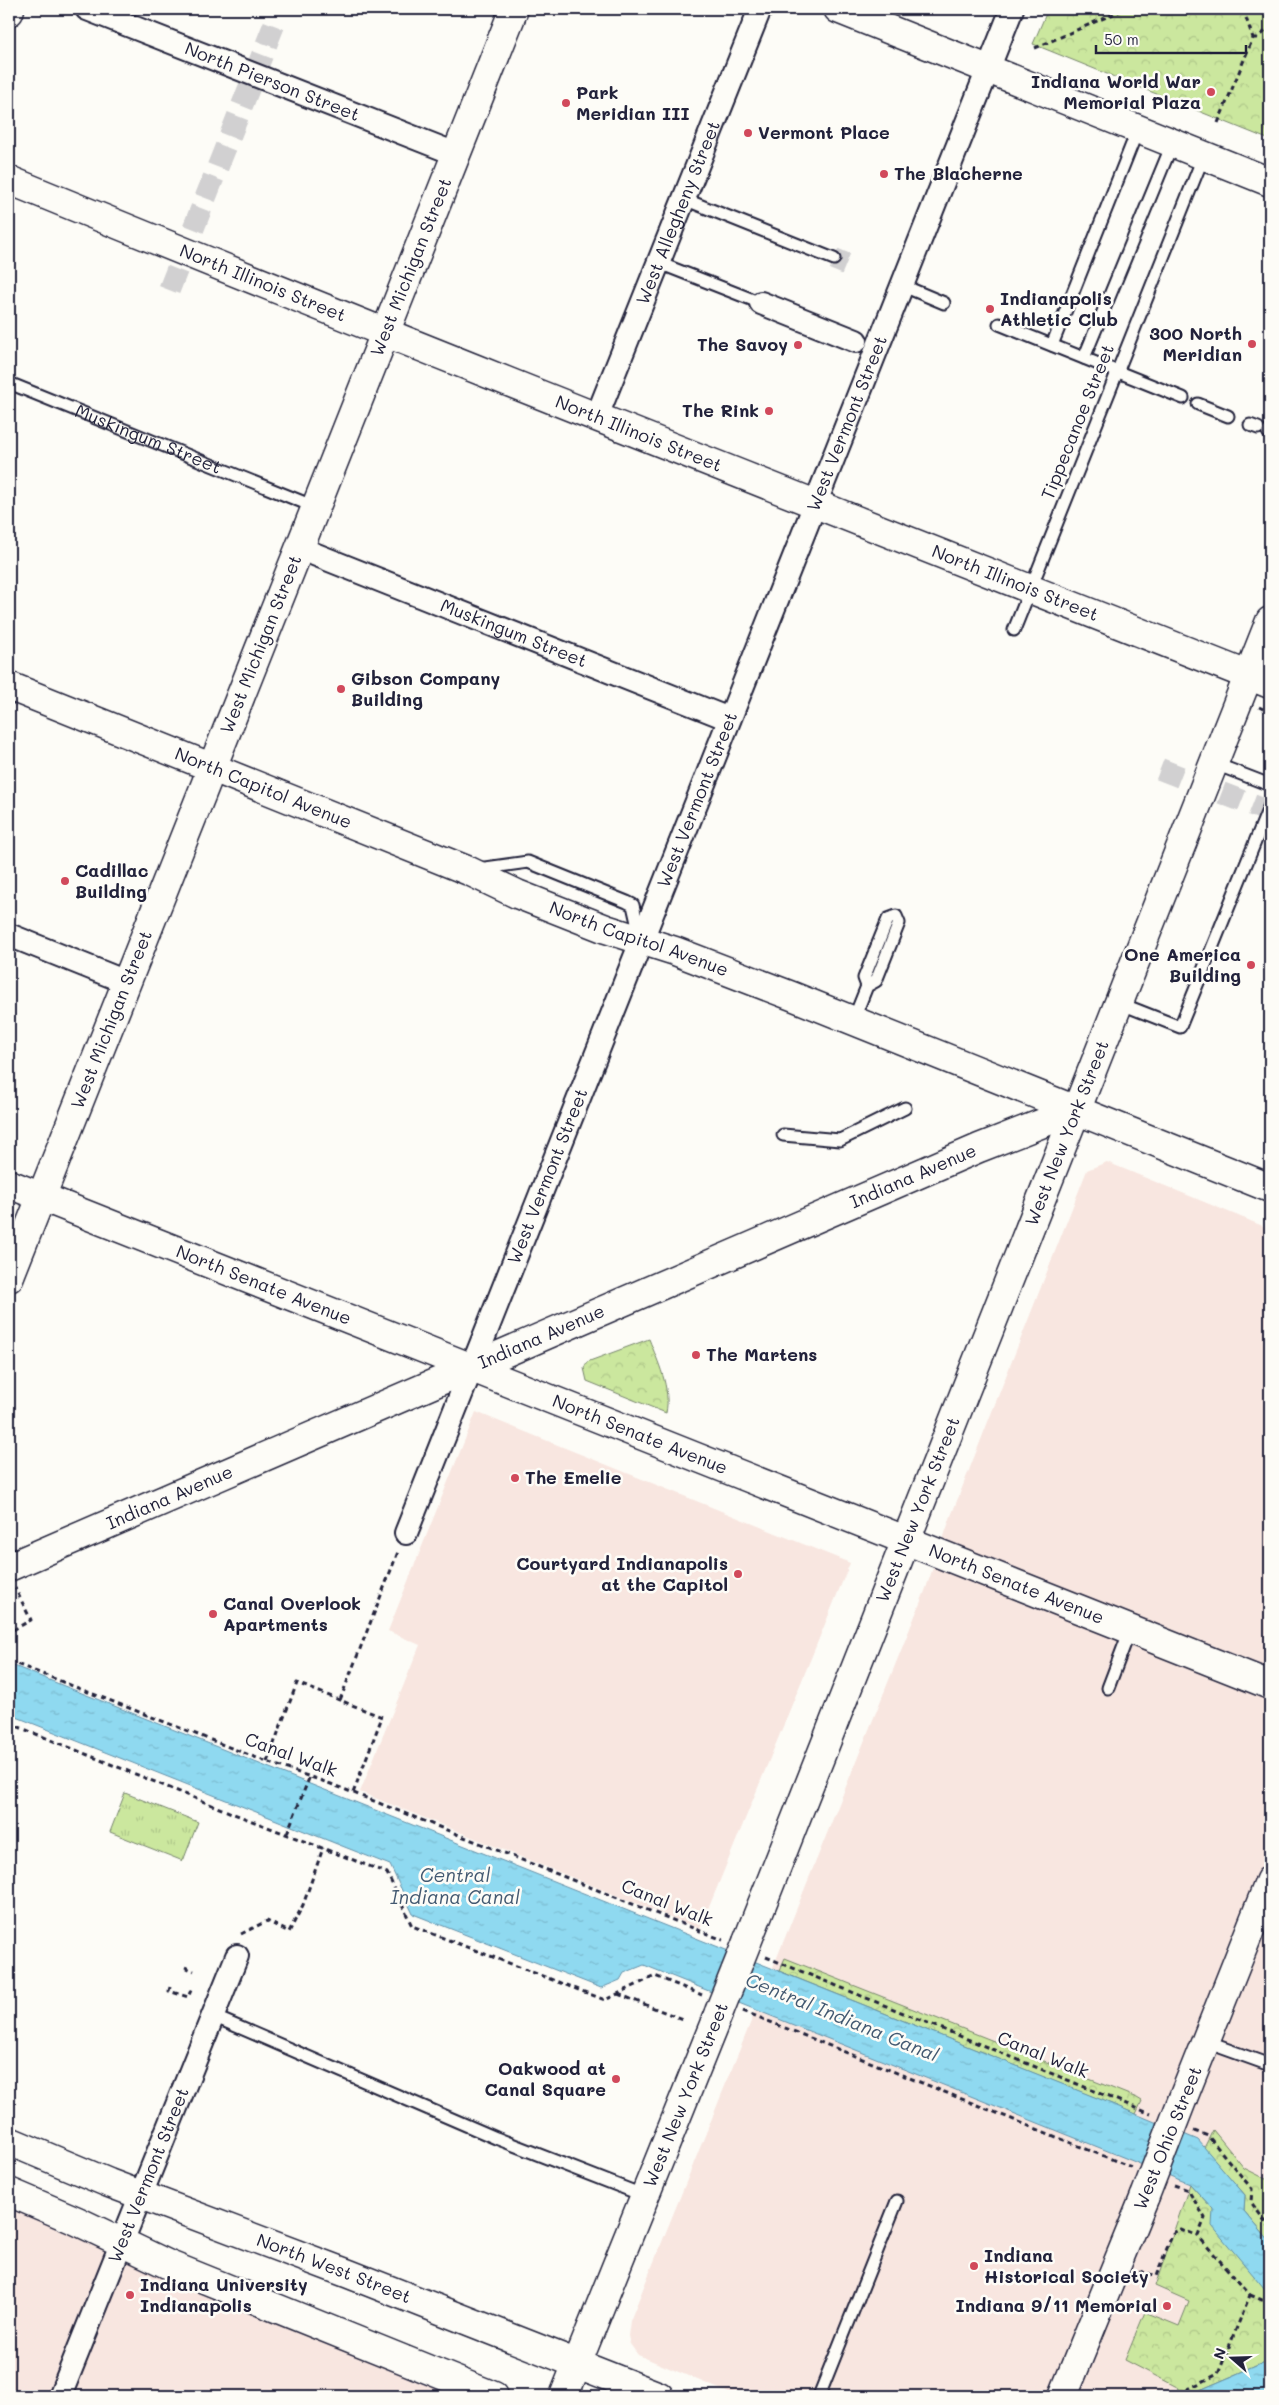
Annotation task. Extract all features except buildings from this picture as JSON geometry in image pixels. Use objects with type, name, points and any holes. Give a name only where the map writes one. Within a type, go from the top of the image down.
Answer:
[{"type":"main road","name":"West Michigan Street","points":[[9,1278],[211,766],[514,9]]},
{"type":"main road","points":[[838,9],[1270,182]]},
{"type":"main road","name":"North Illinois Street","points":[[9,180],[384,334],[597,416],[1259,680]]},
{"type":"main road","name":"West New York Street","points":[[564,2396],[746,1947],[907,1542],[989,1328],[1213,763],[1259,680],[1270,621]]},
{"type":"main road","name":"North Capitol Avenue","points":[[9,686],[469,871],[517,894],[641,942],[675,951],[1270,1188]]},
{"type":"main road","name":"Indiana Avenue","points":[[11,1574],[470,1367],[979,1148],[1076,1110]]},
{"type":"main road","name":"North Senate Avenue","points":[[9,1184],[1270,1685]]},
{"type":"main road","name":"West Ohio Street","points":[[1063,2396],[1145,2196],[1270,1880]]},
{"type":"main road","name":"North West Street","points":[[9,2141],[142,2195],[659,2396]]},
{"type":"main road","points":[[9,2192],[77,2221],[176,2268],[494,2396]]},
{"type":"street","name":"North Pierson Street","points":[[87,9],[456,154]]},
{"type":"street","name":"West Allegheny Street","points":[[597,416],[760,9]]},
{"type":"street","name":"West Vermont Street","points":[[406,1533],[470,1367],[1012,9]]},
{"type":"street","points":[[760,303],[856,341]]},
{"type":"street","name":"Muskingum Street","points":[[299,548],[729,719]]},
{"type":"street","points":[[9,935],[126,982]]},
{"type":"street","name":"West Vermont Street","points":[[60,2396],[237,1956]]},
{"type":"lane","points":[[1052,345],[1138,128]]},
{"type":"lane","points":[[1084,358],[1173,142]]},
{"type":"lane","name":"Tippecanoe Street","points":[[1014,630],[1204,155]]},
{"type":"lane","points":[[684,199],[834,259]]},
{"type":"lane","points":[[659,262],[760,303]]},
{"type":"lane","points":[[901,286],[944,302]]},
{"type":"lane","points":[[999,324],[1183,398]]},
{"type":"lane","name":"Muskingum Street","points":[[9,383],[315,507]]},
{"type":"lane","points":[[1198,404],[1228,416]]},
{"type":"lane","points":[[1213,763],[1270,785]]},
{"type":"lane","points":[[1119,1003],[1180,1027],[1270,806]]},
{"type":"lane","points":[[853,1021],[867,986],[864,978],[888,919],[896,916],[899,924],[876,982],[867,986]]},
{"type":"lane","points":[[783,1135],[840,1140],[905,1108]]},
{"type":"lane","points":[[1108,1688],[1130,1630]]},
{"type":"lane","points":[[213,2016],[496,2138],[645,2196]]},
{"type":"lane","points":[[1206,2042],[1270,2065]]},
{"type":"lane","points":[[819,2396],[898,2201]]},
{"type":"path","points":[[1035,48],[1126,9]]},
{"type":"path","points":[[1218,123],[1253,38],[1246,18],[1249,9]]},
{"type":"path","points":[[1253,38],[1256,38],[1270,28]]},
{"type":"path","points":[[340,1700],[406,1533]]},
{"type":"path","points":[[9,1638],[13,1630],[31,1620],[11,1574]]},
{"type":"path","name":"Canal Walk","points":[[9,1661],[268,1762],[310,1776],[746,1947],[1153,2114]]},
{"type":"path","points":[[268,1762],[297,1683],[382,1717],[353,1793]]},
{"type":"path","points":[[287,1833],[310,1776]]},
{"type":"path","points":[[241,1934],[268,1921],[289,1932],[303,1905],[323,1848]]},
{"type":"path","points":[[184,1967],[194,1971]]},
{"type":"path","points":[[170,1987],[169,1991],[188,1997],[192,1988]]},
{"type":"path","points":[[617,1994],[685,2020]]},
{"type":"path","points":[[1190,2129],[1208,2136],[1252,2189],[1252,2202],[1270,2228]]},
{"type":"path","points":[[1117,2264],[1156,2276],[1173,2233],[1181,2229],[1198,2236]]},
{"type":"path","points":[[1250,2295],[1262,2300],[1270,2300]]},
{"type":"shaded area","points":[[1107,1162],[1270,1229],[1270,2396],[736,2396],[638,2355],[630,2344],[628,2336],[630,2321],[925,1591],[951,1516],[1087,1170]]},
{"type":"shaded area","points":[[476,1412],[850,1563],[700,1929],[360,1792],[420,1645],[388,1631]]},
{"type":"shaded area","name":"Indiana University Indianapolis","points":[[9,2195],[496,2396],[9,2396]]},
{"type":"green space","name":"Indiana World War Memorial Plaza","points":[[1048,9],[1270,9],[1270,140],[1033,44]]},
{"type":"green space","points":[[649,1339],[660,1366],[665,1385],[667,1394],[666,1413],[587,1381],[584,1368],[587,1362]]},
{"type":"green space","points":[[125,1793],[198,1822],[183,1861],[110,1832]]},
{"type":"green space","points":[[785,1958],[1142,2101],[1136,2114],[779,1971]]},
{"type":"green space","points":[[1213,2130],[1244,2168],[1270,2181],[1270,2242],[1244,2211],[1245,2195],[1204,2148]]},
{"type":"green space","points":[[1190,2184],[1213,2209],[1270,2293],[1270,2360],[1200,2390],[1198,2396],[1177,2396],[1179,2388],[1125,2360],[1145,2312],[1179,2326],[1189,2301],[1155,2286]]},
{"type":"water","name":"Central Indiana Canal","points":[[9,1664],[1198,2140],[1245,2195],[1244,2211],[1270,2242],[1270,2295],[1212,2226],[1213,2209],[1190,2184],[644,1965],[624,1973],[620,1980],[601,1988],[413,1914],[390,1865],[9,1714]]},
{"type":"water","points":[[1270,2360],[1270,2396],[1198,2396],[1200,2390]]},
{"type":"tunnel","points":[[169,290],[274,25]]},
{"type":"tunnel","points":[[834,259],[846,264]]},
{"type":"tunnel","points":[[1160,769],[1270,812]]},
{"type":"place","name":"Indiana World War Memorial Plaza","points":[[1211,92]]},
{"type":"place","name":"Park Meridian III","points":[[566,103]]},
{"type":"place","name":"Vermont Place","points":[[748,133]]},
{"type":"place","name":"The Blacherne","points":[[884,174]]},
{"type":"place","name":"Indianapolis Athletic Club","points":[[990,309]]},
{"type":"place","name":"300 North Meridian","points":[[1252,344]]},
{"type":"place","name":"The Savoy","points":[[798,345]]},
{"type":"place","name":"The Rink","points":[[769,411]]},
{"type":"place","name":"Gibson Company Building","points":[[341,689]]},
{"type":"place","name":"Cadillac Building","points":[[65,881]]},
{"type":"place","name":"One America Building","points":[[1251,965]]},
{"type":"place","name":"The Martens","points":[[696,1355]]},
{"type":"place","name":"The Emelie","points":[[515,1478]]},
{"type":"place","name":"Courtyard Indianapolis at the Capitol","points":[[738,1574]]},
{"type":"place","name":"Canal Overlook Apartments","points":[[213,1614]]},
{"type":"place","name":"Oakwood at Canal Square","points":[[616,2079]]},
{"type":"place","name":"Indiana Historical Society","points":[[974,2266]]},
{"type":"place","name":"Indiana University Indianapolis","points":[[130,2295]]},
{"type":"place","name":"Indiana 9/11 Memorial","points":[[1167,2306]]}]
